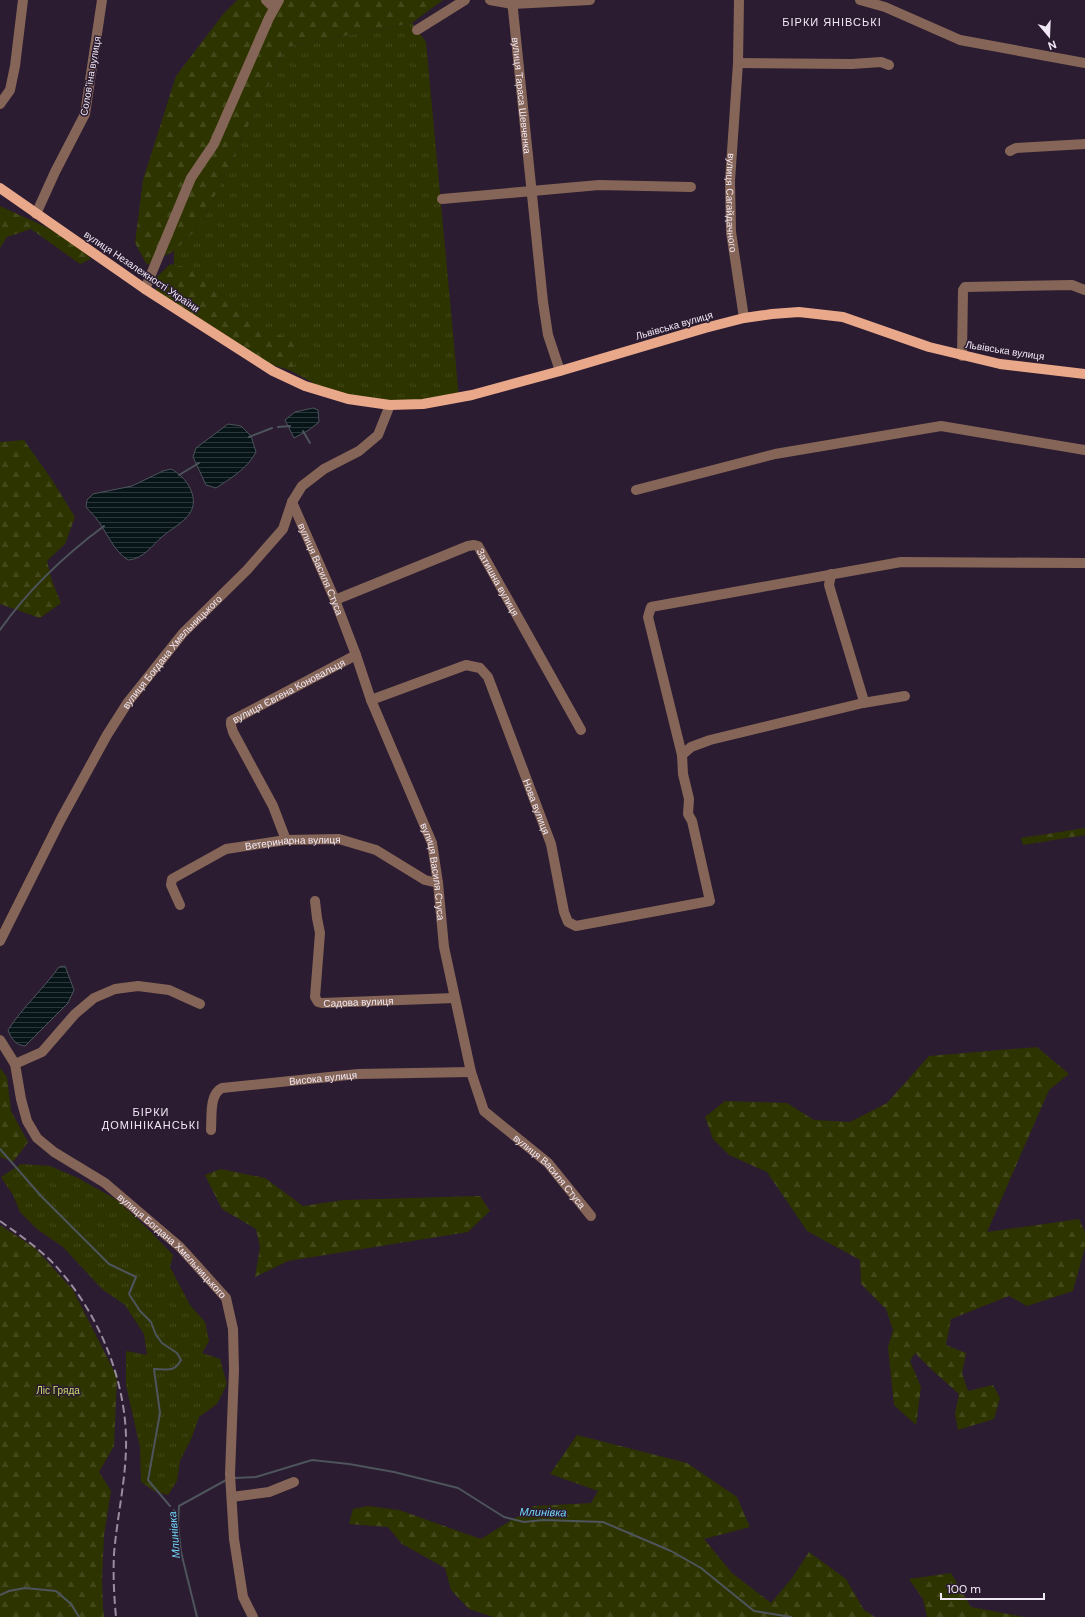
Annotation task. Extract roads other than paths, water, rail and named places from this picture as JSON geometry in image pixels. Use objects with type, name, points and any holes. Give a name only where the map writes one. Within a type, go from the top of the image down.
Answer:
[{"type":"main road","name":"вулиця Незалежності України","points":[[0,188],[145,289],[273,372]]},
{"type":"main road","name":"Львівська вулиця","points":[[273,372],[305,386],[348,399],[390,405],[423,404],[472,395],[744,318],[799,312],[843,317],[962,356],[1000,364],[1085,374]]},
{"type":"street","points":[[0,104],[10,90],[15,66],[23,0]]},
{"type":"street","name":"Соловʼїна вулиця","points":[[36,214],[55,172],[85,114],[102,0]]},
{"type":"street","points":[[145,289],[190,178],[214,144],[269,18],[277,4],[266,0]]},
{"type":"street","points":[[417,30],[465,0]]},
{"type":"street","points":[[490,0],[512,2],[590,0]]},
{"type":"street","name":"вулиця Сагайдачного","points":[[740,0],[738,63],[730,181],[731,232],[744,318]]},
{"type":"street","points":[[860,0],[885,7],[960,40],[1085,63]]},
{"type":"street","name":"вулиця Тараса Шевченка","points":[[512,2],[543,302],[548,335],[560,371]]},
{"type":"street","points":[[738,63],[852,64],[881,62],[889,65]]},
{"type":"street","points":[[1010,152],[1016,148],[1085,144]]},
{"type":"street","points":[[442,199],[599,185],[691,187]]},
{"type":"street","points":[[962,356],[963,290],[965,287],[1072,285],[1085,290]]},
{"type":"street","name":"вулиця Богдана Хмельницького","points":[[0,941],[61,819],[106,735],[128,702],[183,633],[248,570],[282,528],[292,502],[302,486],[324,469],[359,451],[378,435],[390,405]]},
{"type":"street","points":[[636,490],[775,454],[941,426],[1085,450]]},
{"type":"street","name":"вулиця Василя Стуса","points":[[292,502],[335,600],[371,700],[432,843],[438,883],[444,947],[471,1072],[484,1111],[548,1163],[591,1216]]},
{"type":"street","name":"Затишна вулиця","points":[[335,600],[468,546],[478,546],[582,730]]},
{"type":"street","points":[[905,696],[863,703],[710,740],[691,748],[682,755],[648,617],[650,607],[901,562],[1085,563]]},
{"type":"street","points":[[831,574],[829,585],[864,698],[863,703]]},
{"type":"street","name":"вулиця Євгена Коновальця","points":[[286,840],[273,806],[233,732],[231,721],[356,655]]},
{"type":"street","name":"Нова вулиця","points":[[371,700],[466,665],[480,668],[488,677],[551,844],[564,912],[568,922],[576,926],[710,901],[692,821],[688,814],[689,799],[682,755]]},
{"type":"street","name":"Ветеринарна вулиця","points":[[180,905],[171,885],[172,879],[226,850],[286,840],[339,839],[376,850],[425,880],[438,883]]},
{"type":"street","name":"Садова вулиця","points":[[315,901],[320,934],[315,997],[318,1002],[454,998]]},
{"type":"street","points":[[15,1064],[42,1052],[75,1014],[94,998],[116,989],[138,986],[169,990],[200,1004]]},
{"type":"street","name":"вулиця Богдана Хмельницького","points":[[0,1040],[15,1064],[21,1099],[27,1121],[37,1138],[54,1152],[111,1188],[180,1247],[226,1298],[233,1329],[234,1363],[230,1474],[234,1539],[243,1597],[253,1617]]},
{"type":"street","name":"Висока вулиця","points":[[211,1130],[213,1095],[216,1090],[222,1088],[358,1074],[471,1072]]},
{"type":"street","points":[[232,1497],[269,1492],[294,1482]]},
{"type":"waterway","points":[[278,427],[290,426]]},
{"type":"waterway","points":[[249,437],[272,428]]},
{"type":"waterway","points":[[303,431],[310,443]]},
{"type":"waterway","points":[[179,475],[199,463]]},
{"type":"waterway","points":[[0,630],[35,587],[61,561],[104,526]]},
{"type":"waterway","points":[[0,1149],[41,1196],[109,1264],[136,1277],[129,1294],[140,1311],[151,1322],[156,1335],[162,1343],[177,1353],[181,1360],[173,1369],[154,1369],[160,1413],[148,1480],[170,1506]]},
{"type":"waterway","name":"Млинівка","points":[[235,1478],[256,1477],[312,1460],[349,1464],[394,1472],[458,1488],[504,1517],[524,1522],[543,1520],[603,1522],[671,1551],[701,1568],[754,1611],[791,1617]]},
{"type":"waterway","name":"Млинівка","points":[[197,1617],[181,1552],[178,1524],[179,1506],[228,1479]]},
{"type":"waterway","name":"Млинівка","points":[[174,1510],[178,1515]]},
{"type":"waterway","points":[[0,1595],[9,1591],[25,1588],[56,1591],[71,1604],[79,1617]]},
{"type":"railway","points":[[0,1221],[40,1251],[52,1262],[68,1281],[83,1302],[96,1325],[107,1348],[116,1373],[122,1398],[126,1449],[114,1554],[116,1617]]},
{"type":"district","name":"БІРКИ ЯНІВСЬКІ","points":[[832,22]]},
{"type":"district","name":"БІРКИ ДОМІНІКАНСЬКІ","points":[[151,1118]]},
{"type":"park label","name":"Ліс Гряда","points":[[58,1390]]}]
